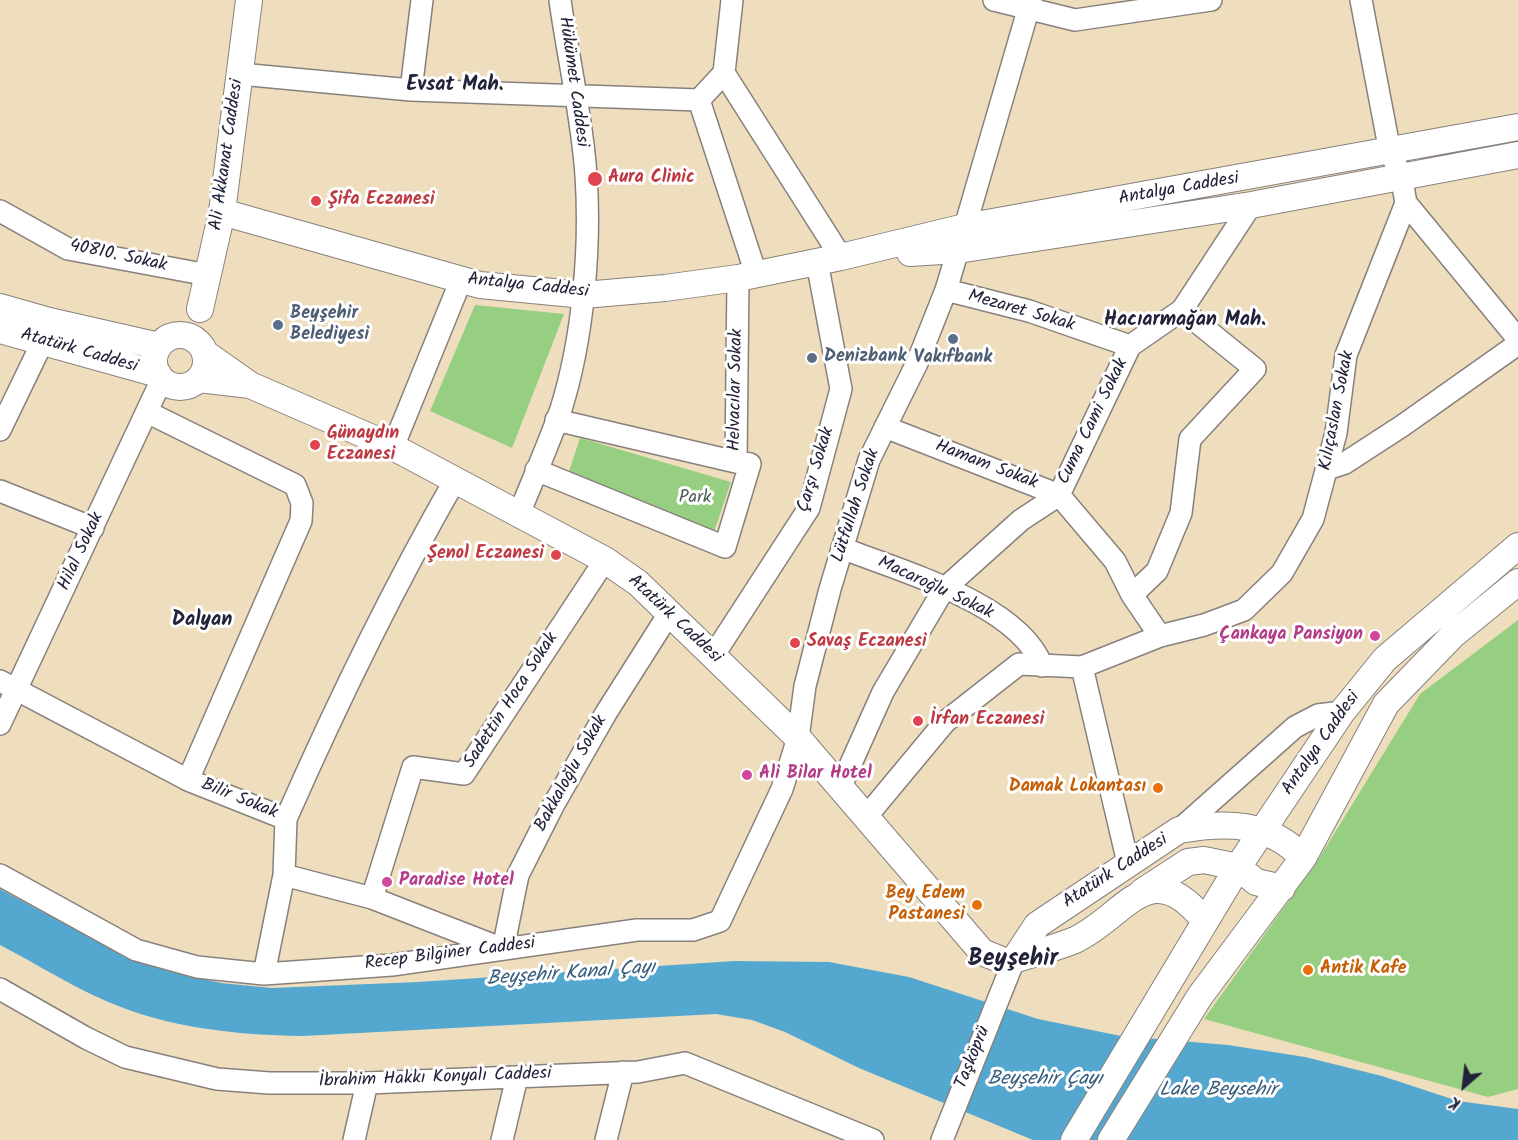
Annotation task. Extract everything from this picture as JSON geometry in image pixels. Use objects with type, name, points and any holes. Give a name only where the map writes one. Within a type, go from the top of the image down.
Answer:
[{"type":"main road","name":"Ali Akkanat Caddesi","points":[[186,344],[200,309],[222,212],[249,0]]},
{"type":"main road","name":"Antalya Caddesi","points":[[962,238],[1251,205],[1518,127]]},
{"type":"main road","name":"Antalya Caddesi","points":[[222,212],[480,285],[584,295],[665,288],[747,276],[829,260],[1396,164],[1518,155]]},
{"type":"main road","name":"Atatürk Caddesi","points":[[0,307],[49,321],[186,344]]},
{"type":"main road","name":"Atatürk Caddesi","points":[[0,330],[160,376],[180,387],[199,379],[250,385],[393,447],[605,560],[638,583],[670,612],[798,738],[982,952],[994,959],[1014,960],[1076,939],[1142,892],[1164,892],[1183,898],[1204,921]]},
{"type":"main road","points":[[160,376],[154,361],[186,344]]},
{"type":"main road","points":[[186,344],[206,367],[199,379]]},
{"type":"main road","points":[[186,344],[250,385]]},
{"type":"main road","name":"Antalya Caddesi","points":[[1074,1140],[1204,921],[1342,712],[1385,659],[1518,546]]},
{"type":"main road","name":"Antalya Caddesi","points":[[1111,1140],[1200,996],[1303,858],[1386,704],[1453,635],[1518,582]]},
{"type":"main road","name":"Atatürk Caddesi","points":[[1014,960],[1037,926],[1179,830],[1224,825],[1263,830],[1285,841],[1303,858]]},
{"type":"main road","points":[[1142,892],[1188,862],[1204,860],[1238,867],[1256,882],[1282,888]]},
{"type":"street","points":[[411,90],[422,0]]},
{"type":"street","name":"Hükümet Caddesi","points":[[519,514],[556,420],[575,353],[584,295],[586,176],[560,0]]},
{"type":"street","points":[[732,0],[724,73],[829,260]]},
{"type":"street","points":[[994,0],[1030,4],[1075,20],[1211,0]]},
{"type":"street","points":[[1361,0],[1406,203],[1518,339]]},
{"type":"street","name":"Lütfullah Sokak","points":[[798,738],[805,686],[842,548],[869,460],[917,363],[946,290],[1030,4]]},
{"type":"street","points":[[240,74],[411,90],[699,100],[724,73]]},
{"type":"street","name":"Helvacılar Sokak","points":[[556,420],[736,462],[747,276],[699,100]]},
{"type":"street","name":"Kılıçaslan Sokak","points":[[866,818],[945,722],[1019,664],[1082,667],[1160,636],[1204,625],[1244,610],[1282,573],[1313,519],[1336,433],[1346,355],[1406,203]]},
{"type":"street","name":"Cuma Cami Sokak","points":[[840,788],[883,692],[944,589],[1021,520],[1059,495],[1130,346],[1182,310],[1251,205]]},
{"type":"street","name":"40810. Sokak","points":[[0,211],[68,249],[208,276]]},
{"type":"street","name":"Çarşı Sokak","points":[[713,656],[809,508],[841,389],[829,260]]},
{"type":"street","points":[[393,447],[461,280]]},
{"type":"street","name":"Mezaret Sokak","points":[[946,290],[1029,311],[1130,346]]},
{"type":"street","points":[[1132,595],[1157,571],[1181,513],[1190,439],[1255,369],[1182,310]]},
{"type":"street","points":[[0,430],[42,342]]},
{"type":"street","points":[[1327,469],[1345,463],[1402,426],[1518,344]]},
{"type":"street","name":"Hilal Sokak","points":[[0,724],[8,686],[93,528],[147,412],[160,376]]},
{"type":"street","points":[[147,412],[295,485],[302,502],[301,521],[188,780]]},
{"type":"street","name":"Hamam Sokak","points":[[885,427],[1059,495],[1114,561],[1132,595],[1160,636]]},
{"type":"street","points":[[536,470],[725,547],[750,464],[736,462]]},
{"type":"street","points":[[286,819],[349,678],[421,539],[455,480]]},
{"type":"street","points":[[0,490],[93,528]]},
{"type":"street","name":"Macaroğlu Sokak","points":[[842,548],[944,589],[987,610],[1013,628],[1032,648],[1042,666]]},
{"type":"street","name":"Sadettin Hoca Sokak","points":[[372,898],[413,768],[464,774],[605,560]]},
{"type":"street","name":"Bakkaloğlu Sokak","points":[[503,949],[518,875],[606,713],[670,612]]},
{"type":"street","points":[[1082,667],[1128,863]]},
{"type":"street","name":"Bilir Sokak","points":[[8,686],[188,780],[286,819],[284,875],[264,974]]},
{"type":"street","points":[[1179,830],[1295,727],[1318,715],[1342,712]]},
{"type":"street","name":"Recep Bilginer Caddesi","points":[[0,875],[136,950],[197,967],[264,974],[392,965],[638,930],[693,930],[720,921],[782,789],[798,738]]},
{"type":"street","points":[[284,875],[372,898],[503,949]]},
{"type":"street","name":"Taşköprü","points":[[945,1133],[1014,960]]},
{"type":"street","name":"İbrahim Hakkı Konyalı Caddesi","points":[[0,991],[115,1052],[168,1069],[218,1079],[269,1083],[367,1083],[623,1072],[685,1063],[873,1140]]},
{"type":"street","points":[[606,1140],[623,1072]]},
{"type":"street","points":[[502,1140],[517,1077]]},
{"type":"street","points":[[354,1140],[367,1083]]},
{"type":"green space","points":[[475,305],[564,314],[512,448],[430,411]]},
{"type":"green space","name":"Park","points":[[580,438],[731,482],[713,535],[567,477]]},
{"type":"green space","points":[[1518,620],[1518,1089],[1488,1097],[1204,1019],[1318,860],[1420,694]]},
{"type":"water","name":"Beyşehir Çayı","points":[[0,889],[124,956],[171,972],[221,983],[272,988],[418,982],[734,961],[829,962],[909,977],[1038,1019],[1121,1036],[1228,1045],[1305,1057],[1382,1076],[1458,1101],[1518,1109],[1518,1140],[1033,1140],[859,1068],[785,1032],[752,1020],[716,1014],[303,1036],[228,1032],[178,1024],[130,1010],[92,995],[0,945]]},
{"type":"place","name":"Aura Clinic","points":[[595,179]]},
{"type":"place","name":"Şifa Eczanesi","points":[[316,201]]},
{"type":"place","name":"Beyşehir Belediyesi","points":[[278,325]]},
{"type":"place","name":"Vakıfbank","points":[[953,339]]},
{"type":"place","name":"Denizbank","points":[[812,358]]},
{"type":"place","name":"Günaydın Eczanesi","points":[[315,445]]},
{"type":"place","name":"Şenol Eczanesi","points":[[556,555]]},
{"type":"place","name":"Çankaya Pansiyon","points":[[1375,636]]},
{"type":"place","name":"Savaş Eczanesi","points":[[795,643]]},
{"type":"place","name":"İrfan Eczanesi","points":[[918,721]]},
{"type":"place","name":"Ali Bilar Hotel","points":[[747,775]]},
{"type":"place","name":"Damak Lokantası","points":[[1158,788]]},
{"type":"place","name":"Paradise Hotel","points":[[387,882]]},
{"type":"place","name":"Bey Edem Pastanesi","points":[[977,905]]},
{"type":"place","name":"Antik Kafe","points":[[1308,970]]},
{"type":"district","name":"Evsat Mah.","points":[[455,87]]},
{"type":"district","name":"Hacıarmağan Mah.","points":[[1185,322]]},
{"type":"district","name":"Dalyan","points":[[202,622]]},
{"type":"district","name":"Beyşehir","points":[[1013,961]]},
{"type":"water label","name":"Beyşehir Kanal Çayı","points":[[571,975]]},
{"type":"water label","name":"Lake Beysehir","points":[[1218,1092]]}]
